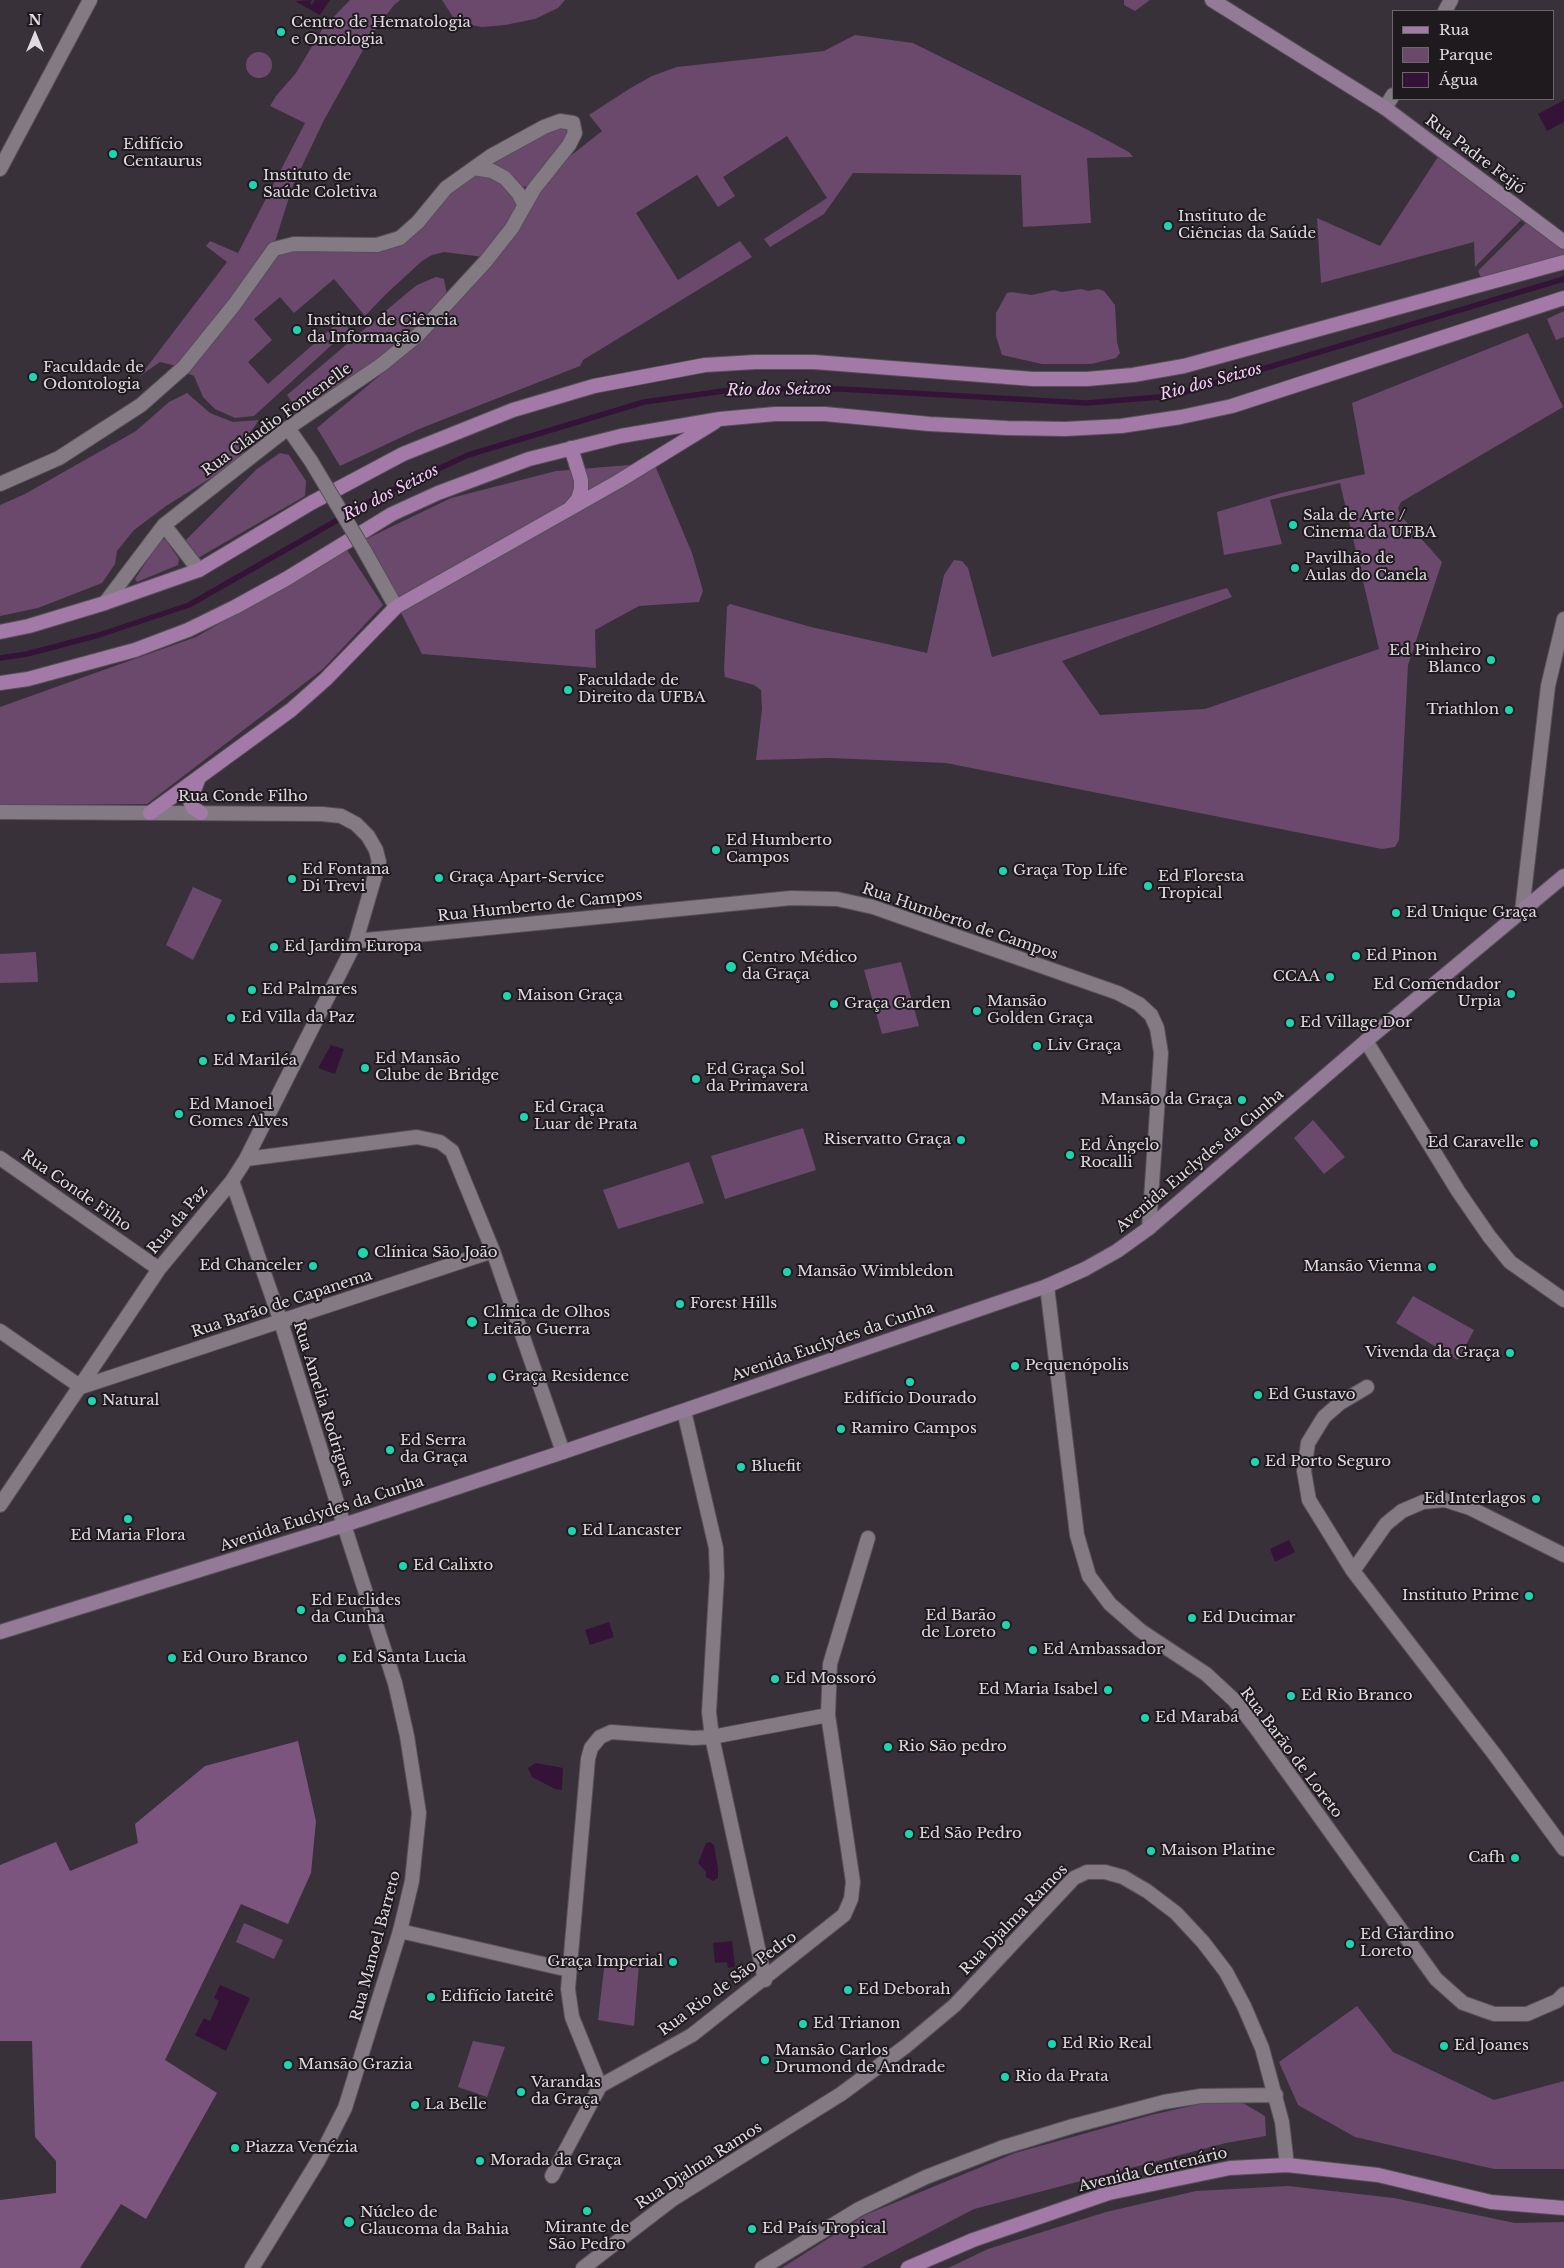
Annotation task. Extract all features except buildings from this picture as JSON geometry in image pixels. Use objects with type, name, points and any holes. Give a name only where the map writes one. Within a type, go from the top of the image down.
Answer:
[{"type":"main road","name":"Rua Padre Feijó","points":[[1212,0],[1385,108],[1564,242]]},
{"type":"main road","points":[[0,632],[29,626],[104,603],[199,570],[311,503],[402,454],[514,410],[594,386],[705,365],[754,362],[823,362],[980,377],[1033,379],[1087,379],[1133,375],[1184,366],[1564,262]]},
{"type":"main road","points":[[0,684],[28,679],[135,650],[188,630],[286,579],[392,514],[493,471],[571,448],[655,429],[720,419],[775,414],[825,414],[930,424],[1065,429],[1121,426],[1181,417],[1232,406],[1564,298]]},
{"type":"main road","points":[[150,813],[291,710],[326,679],[396,607],[571,508],[720,419]]},
{"type":"main road","points":[[571,448],[581,480],[578,498],[571,508]]},
{"type":"main road","points":[[0,691],[28,679]]},
{"type":"main road","points":[[198,778],[190,801],[193,808],[201,813]]},
{"type":"main road","name":"Avenida Euclydes da Cunha","points":[[0,1632],[344,1525],[563,1452],[1048,1286],[1085,1269],[1117,1251],[1149,1228],[1366,1041],[1564,876]]},
{"type":"main road","name":"Avenida Centenário","points":[[908,2268],[990,2234],[1109,2193],[1230,2168],[1287,2165],[1378,2176],[1491,2202],[1564,2208]]},
{"type":"street","points":[[0,169],[90,0]]},
{"type":"street","points":[[1385,108],[1392,97]]},
{"type":"street","name":"Rua Cláudio Fontenelle","points":[[104,603],[164,525],[288,428],[381,364],[418,335],[486,262],[512,228],[534,189],[569,145],[575,133],[573,123],[560,121],[544,127],[491,156],[474,168]]},
{"type":"street","points":[[0,484],[59,458],[141,405],[184,367],[234,305],[274,249],[294,244],[377,246],[400,238],[418,222],[446,188],[474,168],[498,173],[515,188],[524,204]]},
{"type":"street","points":[[515,188],[524,191],[534,189]]},
{"type":"street","points":[[288,428],[311,461],[396,607]]},
{"type":"street","points":[[164,525],[199,570]]},
{"type":"street","points":[[1522,911],[1548,686],[1564,619]]},
{"type":"street","name":"Rua Conde Filho","points":[[0,812],[322,814],[341,816],[356,824],[368,836],[376,850],[378,862],[356,941]]},
{"type":"street","name":"Rua Humberto de Campos","points":[[356,941],[791,898],[837,899],[873,907],[1108,990],[1139,1004],[1151,1015],[1157,1028],[1161,1053],[1149,1228]]},
{"type":"street","name":"Rua da Paz","points":[[0,1505],[159,1269],[232,1181],[246,1159],[356,941]]},
{"type":"street","points":[[1366,1041],[1458,1191],[1489,1236],[1510,1262],[1564,1300]]},
{"type":"street","points":[[246,1159],[417,1137],[440,1142],[452,1151],[493,1251],[563,1452]]},
{"type":"street","name":"Rua Conde Filho","points":[[0,1158],[159,1269]]},
{"type":"street","name":"Rua Amelia Rodrigues","points":[[232,1181],[281,1322],[344,1525]]},
{"type":"street","name":"Rua Barão de Capanema","points":[[81,1387],[493,1251]]},
{"type":"street","name":"Rua Barão de Loreto","points":[[1048,1286],[1078,1535],[1089,1576],[1110,1604],[1141,1631],[1206,1674],[1234,1700],[1436,1979],[1463,2003],[1494,2014],[1527,2014],[1557,2001],[1564,1994]]},
{"type":"street","points":[[0,1331],[81,1387]]},
{"type":"street","points":[[1366,1387],[1340,1403],[1324,1417],[1308,1443],[1304,1471],[1309,1500],[1354,1571],[1564,1848]]},
{"type":"street","points":[[684,1411],[716,1548],[717,1576],[709,1712],[712,1737],[765,1980]]},
{"type":"street","points":[[1354,1571],[1386,1524],[1397,1515],[1423,1502],[1437,1500],[1445,1500],[1470,1508],[1564,1555]]},
{"type":"street","name":"Rua Manoel Barreto","points":[[252,2268],[318,2162],[345,2108],[400,1931],[412,1881],[417,1844],[418,1813],[415,1778],[394,1683],[344,1525]]},
{"type":"street","name":"Rua Rio de São Pedro","points":[[600,2086],[692,2035],[765,1980],[844,1915],[851,1899],[852,1866],[828,1715],[830,1664],[868,1538]]},
{"type":"street","points":[[552,2176],[600,2086],[572,2017],[569,1970],[588,1759],[591,1748],[600,1737],[611,1732],[694,1738],[712,1737],[828,1715]]},
{"type":"street","name":"Rua Djalma Ramos","points":[[583,2268],[673,2199],[841,2094],[906,2046],[955,2005],[1074,1878],[1087,1872],[1105,1872],[1123,1877],[1147,1891],[1176,1913],[1203,1942],[1226,1972],[1244,2006],[1262,2048],[1282,2122],[1287,2165]]},
{"type":"street","points":[[400,1931],[569,1970]]},
{"type":"street","points":[[762,2268],[859,2209],[926,2177],[1001,2148],[1073,2126],[1164,2102],[1201,2096],[1276,2095]]},
{"type":"green space","points":[[350,0],[400,0],[372,34],[324,120],[293,185],[273,248],[181,367],[160,362],[140,376],[227,262],[206,246],[210,241],[238,253],[305,123],[270,106],[296,73],[323,28]]},
{"type":"green space","points":[[442,0],[565,0],[558,8],[535,19],[482,27],[466,24],[453,17]]},
{"type":"green space","points":[[1124,0],[1150,0],[1135,11],[1124,5]]},
{"type":"green space","points":[[855,35],[913,43],[1086,129],[1129,152],[1133,157],[1087,158],[1091,223],[1023,227],[1021,175],[853,173],[824,214],[770,247],[764,239],[827,198],[787,136],[723,177],[735,196],[718,207],[697,175],[636,213],[678,280],[740,241],[752,257],[583,360],[580,366],[419,429],[340,466],[317,428],[421,341],[529,209],[559,165],[602,131],[589,115],[652,76],[677,67],[824,51]]},
{"type":"green space","points":[[259,52],[268,56],[272,65],[268,74],[259,78],[250,74],[246,65],[250,56]]},
{"type":"green space","points":[[563,125],[571,132],[530,186],[520,187],[483,165]]},
{"type":"green space","points":[[1438,157],[1522,219],[1475,267],[1474,242],[1321,283],[1317,218],[1380,246]]},
{"type":"green space","points":[[480,171],[508,186],[519,208],[484,257],[444,252],[432,255],[422,261],[365,316],[334,279],[294,313],[280,297],[254,319],[272,340],[248,362],[268,384],[341,320],[349,329],[254,416],[235,418],[215,409],[203,397],[194,376],[184,372],[275,253],[294,247],[377,249]]},
{"type":"green space","points":[[1526,223],[1564,250],[1564,257],[1483,282],[1478,271]]},
{"type":"green space","points":[[436,277],[444,279],[447,295],[412,335],[305,421],[287,395],[417,285]]},
{"type":"green space","points":[[1081,289],[1104,291],[1115,305],[1117,342],[1120,353],[1116,358],[1091,364],[1042,364],[1002,355],[996,336],[996,313],[1007,293],[1032,295],[1054,290],[1062,292]]},
{"type":"green space","points":[[1564,311],[1564,337],[1556,340],[1547,319]]},
{"type":"green space","points":[[1528,333],[1563,407],[1401,502],[1398,508],[1400,515],[1442,562],[1408,665],[1399,840],[1395,847],[1382,849],[946,763],[831,758],[756,760],[762,709],[761,690],[754,685],[725,677],[727,607],[730,604],[811,627],[927,653],[944,575],[954,560],[962,561],[968,568],[992,657],[1227,588],[1232,597],[1062,661],[1100,715],[1205,709],[1379,649],[1340,483],[1270,500],[1282,544],[1224,555],[1217,512],[1281,493],[1365,474],[1352,403]]},
{"type":"green space","points":[[187,393],[210,413],[233,422],[259,420],[247,437],[243,455],[230,466],[166,506],[134,530],[117,551],[115,564],[102,583],[38,608],[0,616],[0,505],[25,494],[136,431],[169,402]]},
{"type":"green space","points":[[280,453],[289,455],[306,481],[305,496],[198,558],[187,545],[186,540],[257,469]]},
{"type":"green space","points":[[654,463],[692,553],[703,591],[699,602],[639,606],[595,630],[596,668],[422,654],[364,540],[451,498],[556,471]]},
{"type":"green space","points":[[165,539],[179,559],[178,565],[137,582],[135,579],[160,541]]},
{"type":"green space","points":[[347,550],[383,605],[323,669],[147,804],[0,805],[0,707],[196,637]]},
{"type":"green space","points":[[193,887],[222,900],[193,960],[166,945]]},
{"type":"green space","points":[[36,952],[38,982],[0,983],[0,954]]},
{"type":"green space","points":[[901,962],[919,1026],[882,1034],[864,970]]},
{"type":"green space","points":[[1313,1120],[1345,1157],[1324,1174],[1294,1138]]},
{"type":"green space","points":[[803,1128],[816,1170],[725,1199],[711,1156]]},
{"type":"green space","points":[[689,1162],[704,1203],[618,1229],[603,1190]]},
{"type":"green space","points":[[1413,1296],[1474,1330],[1458,1360],[1396,1323]]},
{"type":"green space","points":[[244,1923],[283,1940],[274,1959],[236,1942]]},
{"type":"green space","points":[[605,1960],[639,1964],[634,2026],[598,2020]]},
{"type":"green space","points":[[1357,2006],[1393,2052],[1494,2100],[1564,2081],[1564,2169],[1494,2169],[1355,2137],[1298,2105],[1279,2062]]},
{"type":"green space","points":[[473,2041],[505,2047],[487,2097],[458,2087]]},
{"type":"green space","points":[[1213,2101],[1243,2103],[1265,2116],[1266,2136],[1226,2143],[974,2209],[861,2268],[782,2268],[865,2215],[1015,2153],[1151,2115]]},
{"type":"green space","points":[[1288,2186],[1394,2198],[1515,2223],[1564,2222],[1564,2268],[948,2268],[988,2249],[1106,2212],[1196,2191]]},
{"type":"shaded area","points":[[298,1741],[316,1821],[311,1873],[288,1924],[241,1904],[165,2060],[217,2093],[146,2219],[121,2204],[80,2268],[0,2268],[0,2200],[56,2193],[56,2161],[35,2137],[32,2041],[0,2041],[0,1865],[56,1842],[70,1871],[138,1843],[135,1824],[205,1766]]},
{"type":"water","points":[[312,0],[310,3],[312,5],[315,0],[330,0],[320,15],[295,1]]},
{"type":"water","points":[[1564,100],[1564,122],[1547,131],[1538,114]]},
{"type":"water","points":[[331,1045],[344,1049],[335,1074],[318,1068]]},
{"type":"water","points":[[1289,1540],[1295,1552],[1275,1562],[1270,1549]]},
{"type":"water","points":[[609,1622],[614,1637],[590,1645],[585,1630]]},
{"type":"water","points":[[536,1763],[563,1768],[562,1790],[555,1789],[532,1777],[528,1768]]},
{"type":"water","points":[[710,1842],[714,1845],[718,1869],[718,1878],[713,1881],[706,1877],[706,1872],[698,1863],[706,1843]]},
{"type":"water","points":[[732,1941],[735,1967],[728,1968],[727,1962],[715,1963],[713,1943]]},
{"type":"water","points":[[220,1985],[250,1998],[226,2051],[195,2035],[204,2018],[210,2021],[219,2001],[214,1998]]},
{"type":"waterway","name":"Rio dos Seixos","points":[[0,658],[27,654],[99,635],[189,605],[376,498],[468,455],[644,402],[738,389],[840,389],[1086,403],[1172,396],[1564,279]]},
{"type":"place","name":"Centro de Hematologia e Oncologia","points":[[281,32]]},
{"type":"place","name":"Edifício Centaurus","points":[[113,154]]},
{"type":"place","name":"Instituto de Saúde Coletiva","points":[[253,185]]},
{"type":"place","name":"Instituto de Ciências da Saúde","points":[[1168,226]]},
{"type":"place","name":"Instituto de Ciência da Informação","points":[[297,330]]},
{"type":"place","name":"Faculdade de Odontologia","points":[[33,377]]},
{"type":"place","name":"Sala de Arte / Cinema da UFBA","points":[[1293,525]]},
{"type":"place","name":"Pavilhão de Aulas do Canela","points":[[1295,568]]},
{"type":"place","name":"Ed Pinheiro Blanco","points":[[1491,660]]},
{"type":"place","name":"Faculdade de Direito da UFBA","points":[[568,690]]},
{"type":"place","name":"Triathlon","points":[[1509,710]]},
{"type":"place","name":"Ed Humberto Campos","points":[[716,850]]},
{"type":"place","name":"Graça Top Life","points":[[1003,871]]},
{"type":"place","name":"Graça Apart-Service","points":[[439,878]]},
{"type":"place","name":"Ed Fontana Di Trevi","points":[[292,879]]},
{"type":"place","name":"Ed Floresta Tropical","points":[[1148,886]]},
{"type":"place","name":"Ed Unique Graça","points":[[1396,913]]},
{"type":"place","name":"Ed Jardim Europa","points":[[274,947]]},
{"type":"place","name":"Ed Pinon","points":[[1356,956]]},
{"type":"place","name":"Centro Médico da Graça","points":[[731,967]]},
{"type":"place","name":"CCAA","points":[[1330,977]]},
{"type":"place","name":"Ed Palmares","points":[[252,990]]},
{"type":"place","name":"Ed Comendador Urpia","points":[[1511,994]]},
{"type":"place","name":"Maison Graça","points":[[507,996]]},
{"type":"place","name":"Graça Garden","points":[[834,1004]]},
{"type":"place","name":"Mansão Golden Graça","points":[[977,1011]]},
{"type":"place","name":"Ed Villa da Paz","points":[[231,1018]]},
{"type":"place","name":"Ed Village Dor","points":[[1290,1023]]},
{"type":"place","name":"Liv Graça","points":[[1037,1046]]},
{"type":"place","name":"Ed Mariléa","points":[[203,1061]]},
{"type":"place","name":"Ed Mansão Clube de Bridge","points":[[365,1068]]},
{"type":"place","name":"Ed Graça Sol da Primavera","points":[[696,1079]]},
{"type":"place","name":"Mansão da Graça","points":[[1242,1100]]},
{"type":"place","name":"Ed Manoel Gomes Alves","points":[[179,1114]]},
{"type":"place","name":"Ed Graça Luar de Prata","points":[[524,1117]]},
{"type":"place","name":"Riservatto Graça","points":[[961,1140]]},
{"type":"place","name":"Ed Caravelle","points":[[1534,1143]]},
{"type":"place","name":"Ed Ângelo Rocalli","points":[[1070,1155]]},
{"type":"place","name":"Clínica São João","points":[[363,1253]]},
{"type":"place","name":"Ed Chanceler","points":[[313,1266]]},
{"type":"place","name":"Mansão Vienna","points":[[1432,1267]]},
{"type":"place","name":"Mansão Wimbledon","points":[[787,1272]]},
{"type":"place","name":"Forest Hills","points":[[680,1304]]},
{"type":"place","name":"Clínica de Olhos Leitão Guerra","points":[[472,1322]]},
{"type":"place","name":"Vivenda da Graça","points":[[1510,1353]]},
{"type":"place","name":"Pequenópolis","points":[[1015,1366]]},
{"type":"place","name":"Graça Residence","points":[[492,1377]]},
{"type":"place","name":"Edifício Dourado","points":[[910,1382]]},
{"type":"place","name":"Ed Gustavo","points":[[1258,1395]]},
{"type":"place","name":"Natural","points":[[92,1401]]},
{"type":"place","name":"Ramiro Campos","points":[[841,1429]]},
{"type":"place","name":"Ed Serra da Graça","points":[[390,1450]]},
{"type":"place","name":"Ed Porto Seguro","points":[[1255,1462]]},
{"type":"place","name":"Bluefit","points":[[741,1467]]},
{"type":"place","name":"Ed Interlagos","points":[[1536,1499]]},
{"type":"place","name":"Ed Maria Flora","points":[[128,1519]]},
{"type":"place","name":"Ed Lancaster","points":[[572,1531]]},
{"type":"place","name":"Ed Calixto","points":[[403,1566]]},
{"type":"place","name":"Instituto Prime","points":[[1529,1596]]},
{"type":"place","name":"Ed Euclides da Cunha","points":[[301,1610]]},
{"type":"place","name":"Ed Ducimar","points":[[1192,1618]]},
{"type":"place","name":"Ed Barão de Loreto","points":[[1006,1625]]},
{"type":"place","name":"Ed Ambassador","points":[[1033,1650]]},
{"type":"place","name":"Ed Ouro Branco","points":[[172,1658]]},
{"type":"place","name":"Ed Santa Lucia","points":[[342,1658]]},
{"type":"place","name":"Ed Mossoró","points":[[775,1679]]},
{"type":"place","name":"Ed Maria Isabel","points":[[1108,1690]]},
{"type":"place","name":"Ed Rio Branco","points":[[1291,1696]]},
{"type":"place","name":"Ed Marabá","points":[[1145,1718]]},
{"type":"place","name":"Rio São pedro","points":[[888,1747]]},
{"type":"place","name":"Ed São Pedro","points":[[909,1834]]},
{"type":"place","name":"Maison Platine","points":[[1151,1851]]},
{"type":"place","name":"Cafh","points":[[1515,1858]]},
{"type":"place","name":"Ed Giardino Loreto","points":[[1350,1944]]},
{"type":"place","name":"Graça Imperial","points":[[673,1962]]},
{"type":"place","name":"Ed Deborah","points":[[848,1990]]},
{"type":"place","name":"Edifício Iateitê","points":[[431,1997]]},
{"type":"place","name":"Ed Trianon","points":[[803,2024]]},
{"type":"place","name":"Ed Rio Real","points":[[1052,2044]]},
{"type":"place","name":"Ed Joanes","points":[[1444,2046]]},
{"type":"place","name":"Mansão Carlos Drumond de Andrade","points":[[765,2060]]},
{"type":"place","name":"Mansão Grazia","points":[[288,2065]]},
{"type":"place","name":"Rio da Prata","points":[[1005,2077]]},
{"type":"place","name":"Varandas da Graça","points":[[521,2092]]},
{"type":"place","name":"La Belle","points":[[415,2105]]},
{"type":"place","name":"Piazza Venézia","points":[[235,2148]]},
{"type":"place","name":"Morada da Graça","points":[[480,2161]]},
{"type":"place","name":"Mirante de São Pedro","points":[[587,2211]]},
{"type":"place","name":"Núcleo de Glaucoma da Bahia","points":[[349,2222]]},
{"type":"place","name":"Ed País Tropical","points":[[752,2229]]}]
